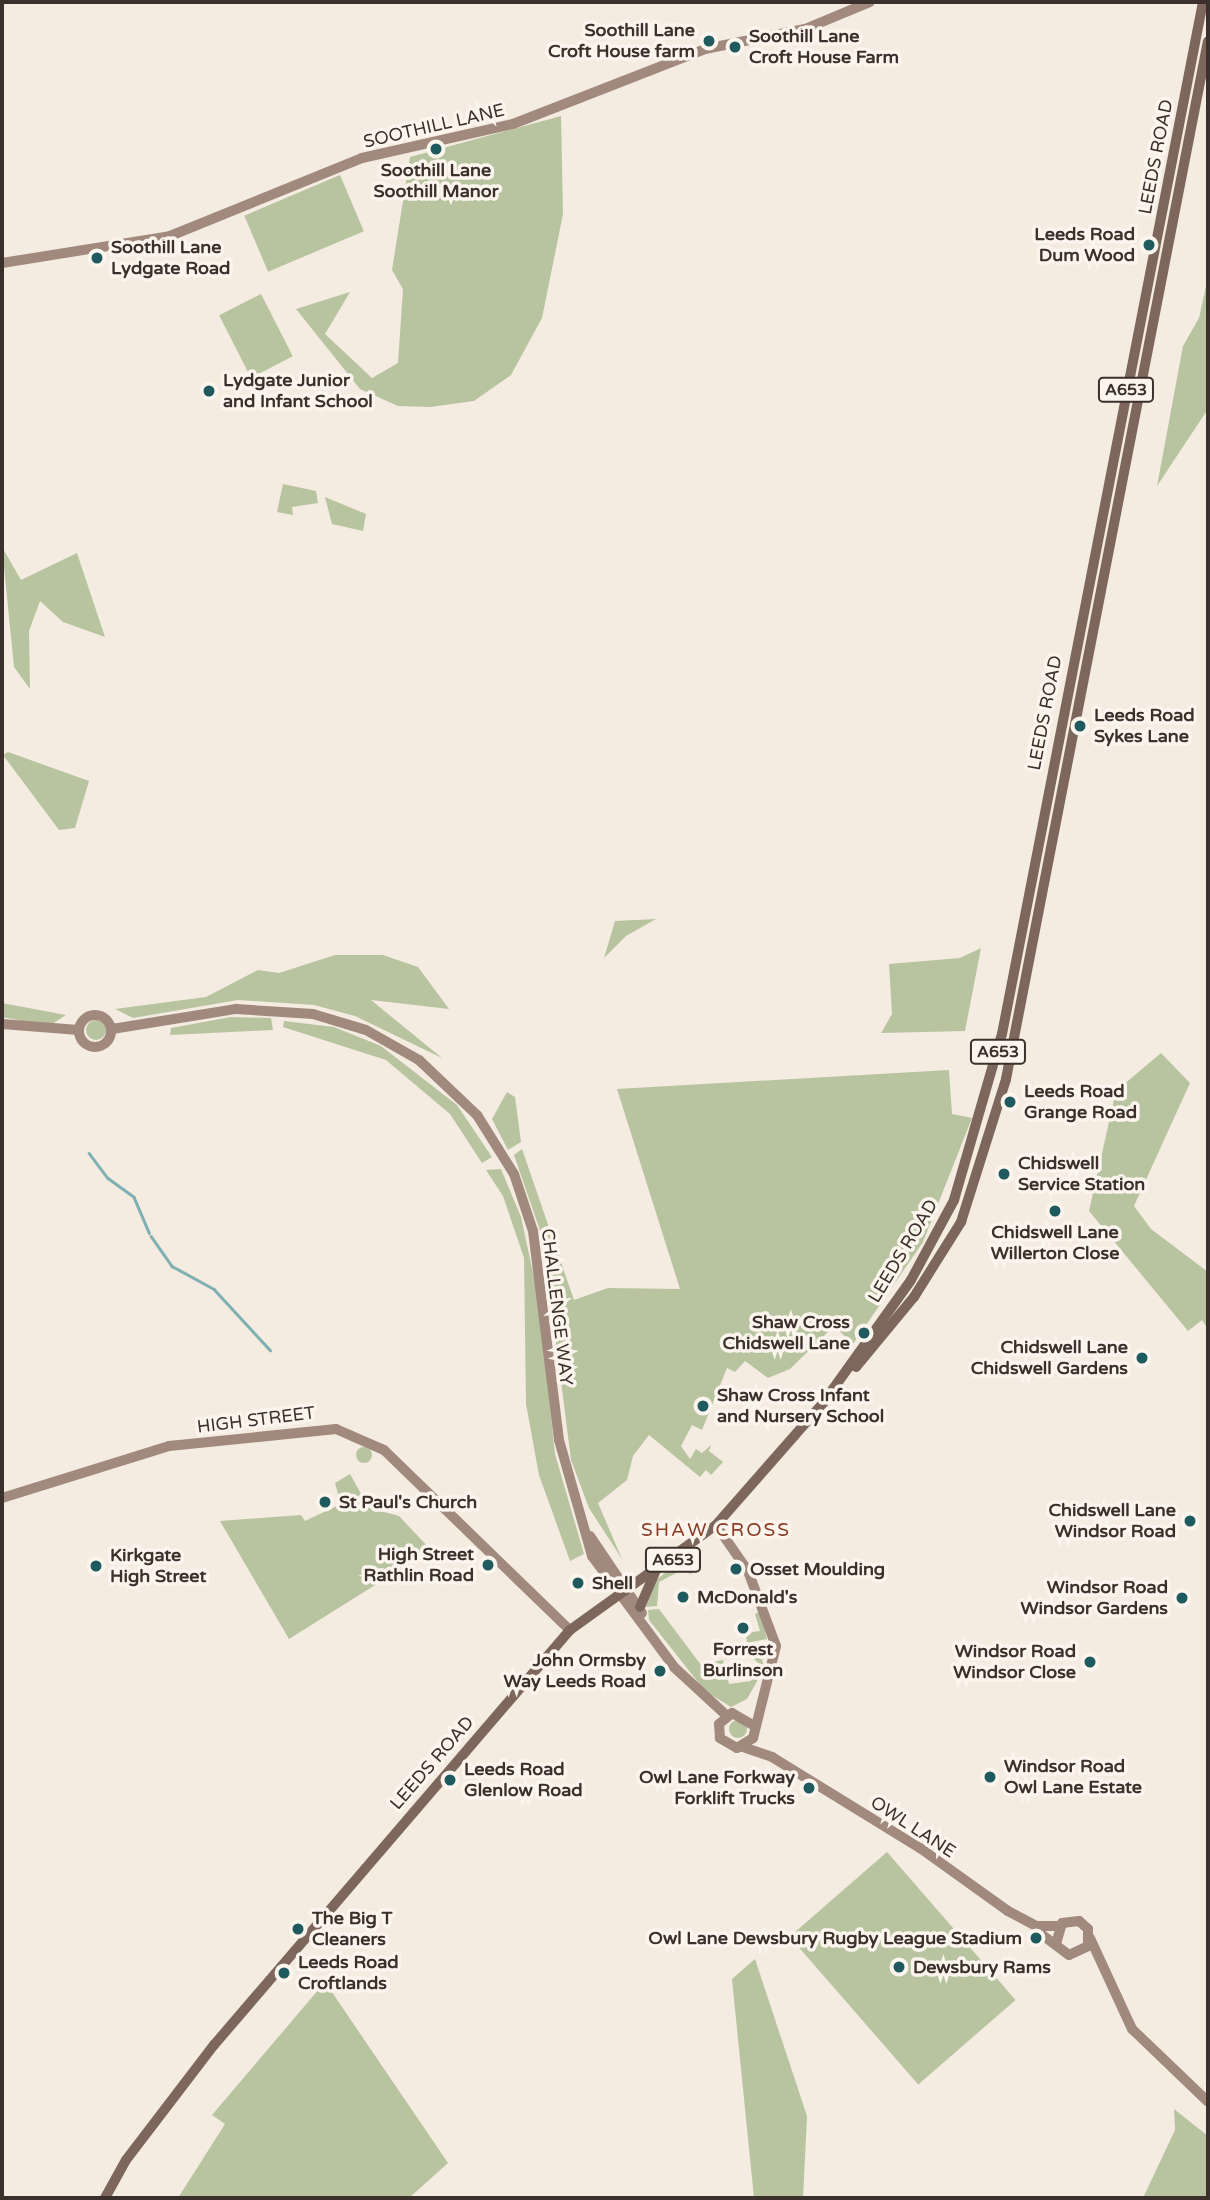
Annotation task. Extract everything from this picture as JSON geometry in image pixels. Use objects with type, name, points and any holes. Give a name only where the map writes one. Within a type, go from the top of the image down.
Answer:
[{"type":"main road","name":"SOOTHILL LANE","points":[[2,263],[170,236],[362,158],[513,124],[705,49],[805,29],[870,2]]},
{"type":"main road","name":"LEEDS ROAD","points":[[105,2198],[126,2160],[214,2045],[570,1630],[621,1590],[656,1570],[716,1525],[914,1297],[961,1222],[978,1179],[1006,1079],[1078,706],[1203,2]]},
{"type":"main road","name":"LEEDS ROAD","points":[[830,1395],[911,1280],[966,1169],[1002,1034],[1066,705],[1160,253],[1208,41]]},
{"type":"main road","points":[[1066,705],[1078,706]]},
{"type":"main road","name":"CHALLENGE WAY","points":[[112,1029],[236,1009],[313,1014],[366,1030],[419,1060],[477,1115],[514,1174],[533,1231],[559,1440],[592,1556],[621,1590]]},
{"type":"main road","points":[[94,1014],[112,1029],[98,1047],[84,1043],[79,1030],[94,1014]]},
{"type":"main road","points":[[2,1024],[79,1030]]},
{"type":"main road","name":"HIGH STREET","points":[[2,1498],[169,1446],[336,1429],[384,1450],[570,1630]]},
{"type":"main road","points":[[728,1542],[729,1510]]},
{"type":"main road","points":[[716,1525],[761,1601],[776,1646],[753,1725],[752,1738],[743,1747]]},
{"type":"main road","points":[[640,1607],[656,1570]]},
{"type":"main road","points":[[621,1590],[640,1607],[644,1624]]},
{"type":"main road","points":[[621,1590],[644,1624],[710,1705],[725,1745],[743,1747],[772,1757]]},
{"type":"main road","points":[[710,1705],[726,1715],[740,1713],[760,1701]]},
{"type":"main road","points":[[740,1713],[753,1725]]},
{"type":"main road","points":[[719,1724],[726,1715]]},
{"type":"main road","points":[[752,1738],[772,1757]]},
{"type":"main road","name":"OWL LANE","points":[[772,1757],[1036,1926],[1069,1955],[1082,1952],[1099,1964]]},
{"type":"main road","points":[[1036,1926],[1060,1926],[1079,1921],[1090,1938],[1082,1952]]},
{"type":"main road","points":[[1056,1944],[1060,1926]]},
{"type":"main road","name":"OWL LANE","points":[[1090,1938],[1099,1964],[1132,2029],[1208,2102]]},
{"type":"green space","points":[[561,116],[563,214],[542,318],[511,375],[474,401],[430,407],[398,406],[360,389],[296,309],[350,292],[325,334],[372,378],[398,363],[403,289],[392,270],[410,157]]},
{"type":"green space","points":[[340,175],[364,231],[268,272],[244,216]]},
{"type":"green space","points":[[1208,277],[1208,409],[1157,486],[1183,346],[1199,318]]},
{"type":"green space","points":[[261,294],[293,356],[251,378],[219,315]]},
{"type":"green space","points":[[283,484],[316,491],[318,503],[292,507],[293,515],[277,512]]},
{"type":"green space","points":[[325,497],[366,514],[363,531],[332,524]]},
{"type":"green space","points":[[2,547],[21,580],[77,553],[105,637],[63,622],[40,601],[29,631],[30,689],[14,667]]},
{"type":"green space","points":[[8,752],[89,781],[75,828],[59,830],[3,755]]},
{"type":"green space","points":[[656,919],[626,936],[604,958],[615,921]]},
{"type":"green space","points":[[981,948],[965,1031],[881,1033],[892,1014],[889,964],[960,958]]},
{"type":"green space","points":[[335,955],[383,955],[418,967],[449,1009],[371,1000],[442,1058],[355,1016],[314,1005],[238,1000],[133,1018],[115,1009],[206,997],[258,970],[279,973]]},
{"type":"green space","points":[[2,1003],[66,1015],[49,1026],[2,1017]]},
{"type":"green space","points":[[231,1017],[271,1018],[273,1030],[170,1035],[171,1028]]},
{"type":"green space","points":[[92,1020],[100,1020],[106,1030],[100,1040],[92,1040],[86,1034],[86,1026]]},
{"type":"green space","points":[[284,1021],[334,1027],[381,1046],[457,1105],[492,1157],[482,1163],[450,1114],[386,1060],[283,1027]]},
{"type":"green space","points":[[1161,1053],[1190,1083],[1134,1206],[1151,1229],[1208,1272],[1208,1329],[1202,1320],[1188,1331],[1089,1211],[1116,1091]]},
{"type":"green space","points":[[949,1070],[952,1114],[972,1118],[923,1242],[853,1344],[834,1326],[790,1369],[768,1378],[745,1361],[735,1372],[727,1368],[702,1430],[692,1425],[681,1446],[690,1459],[696,1449],[702,1453],[711,1445],[709,1451],[723,1462],[711,1475],[706,1470],[700,1477],[649,1435],[633,1456],[627,1480],[598,1503],[622,1559],[589,1508],[571,1460],[543,1239],[514,1155],[522,1149],[574,1300],[608,1288],[680,1289],[617,1089]]},
{"type":"green space","points":[[507,1092],[515,1097],[521,1142],[508,1150],[492,1119]]},
{"type":"green space","points":[[501,1169],[521,1217],[538,1296],[555,1454],[584,1554],[570,1561],[539,1475],[526,1404],[524,1258],[503,1196],[486,1170]]},
{"type":"green space","points":[[364,1447],[370,1449],[370,1461],[364,1463],[358,1461],[356,1455],[358,1449]]},
{"type":"green space","points":[[350,1474],[369,1508],[399,1516],[431,1550],[289,1639],[220,1521],[301,1515],[305,1521],[341,1504],[335,1483]]},
{"type":"green space","points":[[688,1556],[692,1574],[680,1571],[659,1582],[657,1606],[646,1607],[653,1582]]},
{"type":"green space","points":[[659,1609],[701,1665],[739,1656],[723,1660],[729,1684],[751,1681],[758,1663],[751,1656],[762,1659],[764,1669],[747,1699],[731,1707],[705,1691],[649,1620],[648,1610]]},
{"type":"green space","points":[[760,1611],[767,1639],[747,1643],[746,1633],[760,1631],[755,1614]]},
{"type":"green space","points":[[734,1720],[742,1720],[747,1729],[745,1736],[734,1738],[729,1733],[729,1725]]},
{"type":"green space","name":"Dewsbury Rams","points":[[887,1852],[1016,2000],[918,2085],[790,1937]]},
{"type":"green space","points":[[755,1959],[807,2116],[803,2198],[754,2198],[732,1979]]},
{"type":"green space","points":[[325,1982],[448,2163],[409,2198],[178,2198],[225,2124],[212,2115]]},
{"type":"green space","points":[[1174,2109],[1208,2136],[1208,2198],[1143,2198],[1175,2130]]},
{"type":"waterway","points":[[89,1153],[108,1178],[134,1197],[149,1233]]},
{"type":"waterway","points":[[151,1236],[172,1266],[214,1289],[270,1350]]},
{"type":"place","name":"Soothill Lane Croft House farm","points":[[709,41]]},
{"type":"place","name":"Soothill Lane Croft House Farm","points":[[735,47]]},
{"type":"place","name":"Soothill Lane Soothill Manor","points":[[436,149]]},
{"type":"place","name":"Leeds Road Dum Wood","points":[[1149,245]]},
{"type":"place","name":"Soothill Lane Lydgate Road","points":[[97,258]]},
{"type":"place","name":"Lydgate Junior and Infant School","points":[[209,391]]},
{"type":"place","name":"Leeds Road Sykes Lane","points":[[1080,726]]},
{"type":"place","name":"Leeds Road Grange Road","points":[[1010,1102]]},
{"type":"place","name":"Chidswell Service Station","points":[[1004,1174]]},
{"type":"place","name":"Chidswell Lane Willerton Close","points":[[1055,1211]]},
{"type":"place","name":"Shaw Cross Chidswell Lane","points":[[864,1333]]},
{"type":"place","name":"Chidswell Lane Chidswell Gardens","points":[[1142,1358]]},
{"type":"place","name":"Shaw Cross Infant and Nursery School","points":[[703,1406]]},
{"type":"place","name":"St Paul's Church","points":[[325,1502]]},
{"type":"place","name":"Chidswell Lane Windsor Road","points":[[1190,1521]]},
{"type":"place","name":"High Street Rathlin Road","points":[[488,1565]]},
{"type":"place","name":"Kirkgate High Street","points":[[96,1566]]},
{"type":"place","name":"Osset Moulding","points":[[736,1569]]},
{"type":"place","name":"Shell","points":[[578,1583]]},
{"type":"place","name":"McDonald's","points":[[683,1597]]},
{"type":"place","name":"Windsor Road Windsor Gardens","points":[[1182,1598]]},
{"type":"place","name":"Forrest Burlinson","points":[[743,1628]]},
{"type":"place","name":"Windsor Road Windsor Close","points":[[1090,1662]]},
{"type":"place","name":"John Ormsby Way Leeds Road","points":[[660,1671]]},
{"type":"place","name":"Windsor Road Owl Lane Estate","points":[[990,1777]]},
{"type":"place","name":"Leeds Road Glenlow Road","points":[[450,1780]]},
{"type":"place","name":"Owl Lane Forkway Forklift Trucks","points":[[809,1788]]},
{"type":"place","name":"The Big T Cleaners","points":[[298,1929]]},
{"type":"place","name":"Owl Lane Dewsbury Rugby League Stadium","points":[[1036,1938]]},
{"type":"place","name":"Dewsbury Rams","points":[[899,1967]]},
{"type":"place","name":"Leeds Road Croftlands","points":[[284,1973]]},
{"type":"district","name":"SHAW CROSS","points":[[716,1531]]}]
